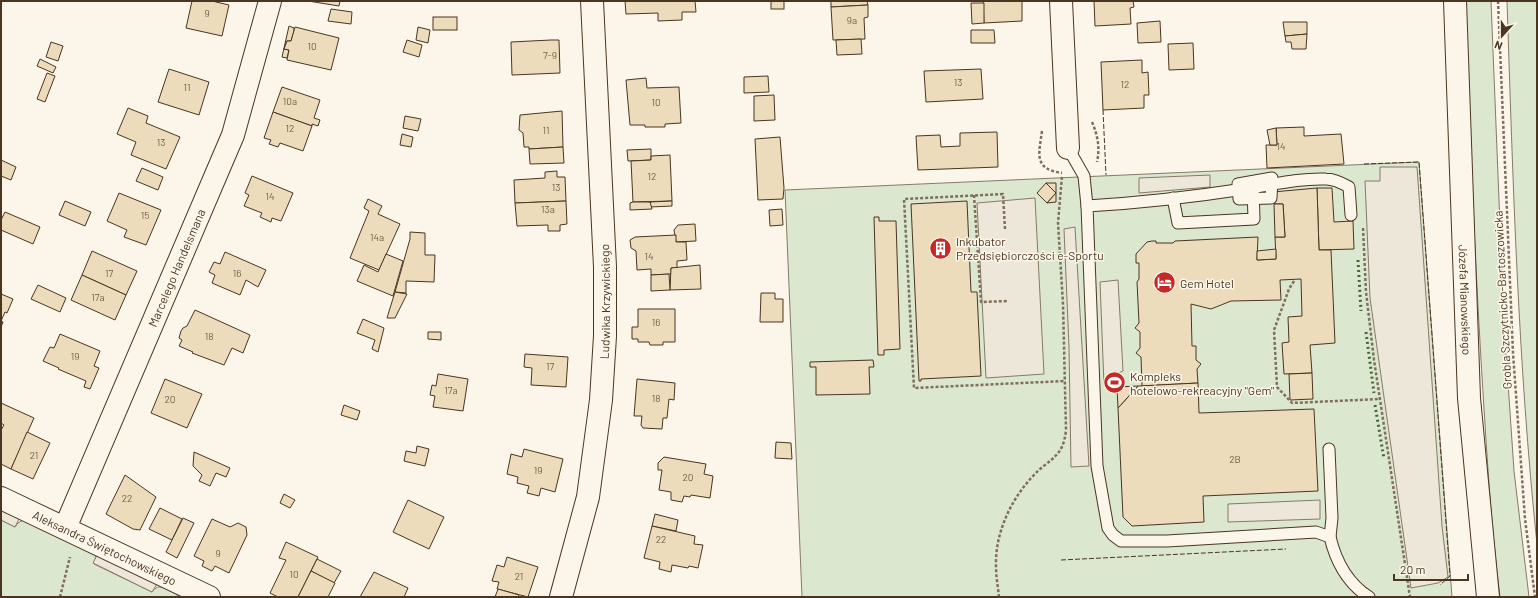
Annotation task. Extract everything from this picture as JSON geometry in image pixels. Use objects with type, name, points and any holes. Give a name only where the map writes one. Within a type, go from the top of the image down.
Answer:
[{"type":"street","name":"Marcelego Handelsmana","points":[[71,531],[233,135],[270,1]]},
{"type":"street","name":"Ludwika Krzywickiego","points":[[561,597],[588,497],[602,400],[605,336],[605,268],[592,1]]},
{"type":"street","points":[[1060,1],[1068,148]]},
{"type":"street","name":"Józefa Mianowskiego","points":[[1455,1],[1469,398],[1488,597]]},
{"type":"street","name":"Aleksandra Świętochowskiego","points":[[1,498],[209,597]]},
{"type":"lane","points":[[1068,148],[1084,176],[1097,466],[1110,530],[1121,541],[1167,541],[1297,532],[1316,532],[1330,537]]},
{"type":"lane","points":[[1238,190],[1238,184],[1272,178],[1272,184]]},
{"type":"lane","points":[[1086,206],[1121,204],[1238,190],[1254,193],[1272,184],[1292,180],[1328,179],[1342,183],[1349,187],[1351,215]]},
{"type":"lane","points":[[1173,198],[1178,223],[1254,219],[1254,193]]},
{"type":"lane","points":[[1329,449],[1332,518],[1330,537],[1340,566],[1351,583],[1369,597]]},
{"type":"path","name":"Grobla Szczytnicko-Bartoszowicka","points":[[1498,1],[1512,345],[1525,519],[1535,597]]},
{"type":"path","points":[[999,597],[996,566],[997,547],[1002,527],[1011,506],[1023,487],[1060,452],[1064,444],[1066,430],[1065,381],[1058,223],[1062,177],[1068,148]]},
{"type":"path","points":[[1005,229],[1003,194],[904,199],[914,388],[1065,381]]},
{"type":"path","points":[[974,195],[981,302],[1008,300]]},
{"type":"path","points":[[1351,215],[1351,217],[1362,218],[1366,292],[1380,398],[1410,597]]},
{"type":"path","points":[[1294,281],[1289,289],[1274,330],[1277,387],[1292,403],[1380,398]]},
{"type":"path","points":[[60,597],[71,531]]},
{"type":"green space","points":[[1466,1],[1491,1],[1504,324],[1514,471],[1529,597],[1500,597],[1489,478],[1478,315]]},
{"type":"green space","points":[[1507,1],[1537,1],[1537,544],[1525,409],[1517,273]]},
{"type":"green space","name":"Kompleks hotelowo-rekreacyjny \"Gem\"","points":[[1419,162],[1452,597],[802,597],[785,190]]},
{"type":"green space","points":[[1,520],[15,527],[23,520],[93,554],[96,556],[94,564],[152,592],[157,587],[163,587],[176,593],[178,597],[1,597]]},
{"type":"shaded area","points":[[1380,167],[1417,167],[1442,526],[1448,577],[1438,583],[1411,588],[1370,298],[1365,181],[1380,181]]},
{"type":"shaded area","points":[[1210,175],[1210,187],[1139,193],[1139,178]]},
{"type":"shaded area","points":[[1035,198],[1044,374],[986,378],[977,203]]},
{"type":"shaded area","points":[[1075,227],[1089,466],[1071,467],[1069,347],[1064,229]]},
{"type":"shaded area","points":[[1118,280],[1123,371],[1111,376],[1104,385],[1100,282]]},
{"type":"shaded area","points":[[1320,500],[1320,519],[1228,522],[1228,504]]},
{"type":"shaded area","points":[[1,510],[19,519],[15,527],[1,520]]},
{"type":"shaded area","points":[[97,555],[157,584],[152,592],[93,563]]},
{"type":"building","points":[[192,1],[212,1],[229,5],[222,36],[186,28]]},
{"type":"building","points":[[308,1],[340,1],[339,6]]},
{"type":"building","points":[[625,1],[695,1],[696,12],[682,12],[682,20],[658,21],[658,13],[626,14]]},
{"type":"building","points":[[771,1],[784,1],[784,9],[771,9]]},
{"type":"building","points":[[831,1],[867,1],[868,5],[831,7]]},
{"type":"building","points":[[983,1],[1022,1],[1022,21],[984,23]]},
{"type":"building","points":[[1094,1],[1133,1],[1134,7],[1130,8],[1131,24],[1095,26]]},
{"type":"building","points":[[971,3],[984,3],[984,23],[972,24]]},
{"type":"building","points":[[868,5],[868,17],[864,18],[865,39],[833,40],[831,7]]},
{"type":"building","points":[[331,9],[352,12],[351,24],[328,21]]},
{"type":"building","points":[[433,17],[457,17],[457,30],[433,30]]},
{"type":"building","points":[[1160,21],[1161,42],[1138,43],[1137,23]]},
{"type":"building","points":[[1283,22],[1307,22],[1307,34],[1285,36]]},
{"type":"building","points":[[289,26],[294,28],[294,31],[291,41],[287,41],[284,49],[289,50],[287,58],[282,57]]},
{"type":"building","points":[[295,27],[339,38],[331,70],[287,60],[289,50],[284,49],[287,41],[291,41]]},
{"type":"building","points":[[418,27],[430,30],[428,43],[416,40]]},
{"type":"building","points":[[971,30],[994,30],[995,43],[971,43]]},
{"type":"building","points":[[1307,34],[1306,49],[1292,49],[1291,42],[1286,42],[1285,36]]},
{"type":"building","points":[[861,39],[862,54],[837,55],[836,40]]},
{"type":"building","points":[[407,40],[422,45],[419,57],[403,52]]},
{"type":"building","points":[[559,40],[560,73],[512,75],[511,42]]},
{"type":"building","points":[[51,42],[63,46],[58,61],[46,57]]},
{"type":"building","points":[[1193,43],[1194,69],[1169,70],[1168,44]]},
{"type":"building","points":[[40,59],[56,67],[53,73],[37,66]]},
{"type":"building","points":[[1142,60],[1142,73],[1148,72],[1149,95],[1144,95],[1144,108],[1103,110],[1101,62]]},
{"type":"building","points":[[169,69],[209,82],[199,115],[158,102]]},
{"type":"building","points":[[981,69],[983,99],[926,102],[924,71]]},
{"type":"building","points":[[47,73],[55,76],[45,102],[37,99]]},
{"type":"building","points":[[768,76],[769,92],[744,93],[744,77]]},
{"type":"building","points":[[646,78],[647,88],[679,87],[681,123],[665,124],[665,127],[630,125],[626,80]]},
{"type":"building","points":[[282,87],[320,100],[314,118],[320,120],[318,126],[312,124],[312,126],[273,112]]},
{"type":"building","points":[[774,95],[775,120],[754,121],[754,96]]},
{"type":"building","points":[[128,108],[148,116],[146,123],[180,137],[166,169],[131,155],[136,142],[117,134]]},
{"type":"building","points":[[562,111],[563,147],[529,149],[529,147],[524,147],[523,133],[519,130],[520,115]]},
{"type":"building","points":[[273,112],[312,126],[303,151],[280,143],[278,147],[269,144],[271,140],[264,138]]},
{"type":"building","points":[[405,116],[421,119],[418,131],[403,128]]},
{"type":"building","points":[[1304,127],[1304,136],[1341,134],[1344,164],[1267,168],[1266,145],[1277,145],[1276,128]]},
{"type":"building","points":[[1276,128],[1277,145],[1270,145],[1267,130]]},
{"type":"building","points":[[997,132],[998,167],[918,170],[916,136],[940,135],[941,147],[960,146],[960,133]]},
{"type":"building","points":[[402,134],[413,137],[411,147],[400,145]]},
{"type":"building","points":[[780,137],[784,188],[783,199],[758,200],[755,139]]},
{"type":"building","points":[[563,147],[564,163],[530,164],[529,149]]},
{"type":"building","points":[[651,149],[651,160],[628,161],[627,150]]},
{"type":"building","points":[[670,155],[672,201],[633,202],[631,161],[651,160],[651,156]]},
{"type":"building","points":[[1,160],[16,167],[11,180],[1,176]]},
{"type":"building","points":[[142,168],[163,177],[158,190],[136,181]]},
{"type":"building","points":[[557,171],[557,177],[565,177],[566,201],[515,203],[514,180],[545,178],[545,172]]},
{"type":"building","points":[[252,176],[293,193],[281,221],[272,218],[271,222],[260,217],[262,213],[244,206],[249,195],[245,193]]},
{"type":"building","points":[[1046,183],[1056,183],[1056,193]]},
{"type":"building","points":[[1046,183],[1056,193],[1047,203],[1037,193]]},
{"type":"building","points":[[1317,188],[1332,188],[1334,222],[1353,221],[1354,249],[1319,250]]},
{"type":"building","points":[[1317,188],[1319,250],[1331,250],[1335,343],[1310,345],[1312,373],[1284,374],[1282,343],[1289,342],[1288,317],[1302,316],[1301,279],[1280,280],[1281,300],[1231,301],[1211,309],[1191,304],[1192,346],[1196,346],[1196,360],[1201,364],[1197,369],[1198,383],[1142,386],[1141,357],[1136,353],[1140,348],[1140,332],[1135,328],[1139,323],[1137,282],[1139,279],[1139,263],[1136,263],[1136,254],[1147,242],[1152,241],[1156,241],[1156,243],[1173,243],[1175,241],[1258,237],[1257,260],[1276,259],[1275,237],[1285,237],[1283,204],[1274,204],[1273,192]]},
{"type":"building","points":[[119,193],[161,210],[146,245],[124,237],[127,230],[107,221]]},
{"type":"building","points":[[1056,193],[1056,202],[1047,203]]},
{"type":"building","points":[[368,199],[382,206],[378,214],[400,224],[379,270],[350,258],[369,211],[364,208]]},
{"type":"building","points":[[65,201],[91,212],[85,226],[59,215]]},
{"type":"building","points":[[566,201],[567,224],[560,225],[560,231],[548,231],[548,225],[517,226],[515,203]]},
{"type":"building","points":[[672,201],[672,206],[650,207],[650,202]]},
{"type":"building","name":"Inkubator Przedsiębiorczości e-Sportu","points":[[967,201],[971,292],[977,292],[981,376],[921,379],[921,381],[919,381],[911,204]]},
{"type":"building","points":[[650,202],[652,209],[630,210],[630,203]]},
{"type":"building","points":[[1274,204],[1283,204],[1285,237],[1275,237]]},
{"type":"building","points":[[782,209],[783,225],[770,226],[769,210]]},
{"type":"building","points":[[5,212],[40,227],[33,244],[1,230],[1,220]]},
{"type":"building","points":[[874,217],[879,217],[879,221],[896,221],[900,349],[884,350],[884,355],[878,355]]},
{"type":"building","points":[[695,224],[696,241],[676,242],[674,230],[678,225]]},
{"type":"building","points":[[410,232],[425,233],[425,255],[435,255],[434,282],[406,281],[406,293],[395,292],[410,239]]},
{"type":"building","points":[[676,235],[676,242],[686,242],[687,260],[677,261],[677,268],[671,268],[671,274],[651,275],[651,269],[637,270],[636,251],[631,248],[630,240],[635,237]]},
{"type":"building","points":[[1276,249],[1276,259],[1257,260],[1257,251]]},
{"type":"building","points":[[92,251],[137,271],[126,295],[82,275]]},
{"type":"building","points":[[225,252],[266,270],[258,287],[246,280],[240,295],[212,283],[215,275],[209,272],[214,262],[220,264]]},
{"type":"building","points":[[386,254],[403,261],[393,296],[357,281],[364,265],[378,272]]},
{"type":"building","points":[[700,265],[701,289],[670,290],[671,268]]},
{"type":"building","points":[[669,274],[670,290],[651,291],[651,275]]},
{"type":"building","points":[[82,275],[126,295],[115,320],[71,300]]},
{"type":"building","points":[[38,285],[66,298],[60,312],[31,299]]},
{"type":"building","points":[[395,292],[407,294],[395,318],[387,318]]},
{"type":"building","points":[[761,293],[775,293],[775,299],[783,299],[783,322],[760,322]]},
{"type":"building","points":[[1,294],[13,299],[7,313],[5,312],[1,321]]},
{"type":"building","points":[[638,309],[675,309],[675,342],[663,342],[663,345],[650,345],[649,342],[638,342],[638,339],[632,339],[632,327],[638,327]]},
{"type":"building","points":[[195,310],[250,335],[243,353],[232,348],[224,365],[192,353],[193,352],[179,346],[182,340],[179,338],[181,331],[187,326]]},
{"type":"building","points":[[363,319],[384,328],[378,352],[372,349],[375,340],[357,333]]},
{"type":"building","points":[[428,332],[441,332],[441,340],[428,339]]},
{"type":"building","points":[[60,334],[100,351],[94,366],[99,368],[90,389],[84,387],[86,381],[43,361],[50,347],[54,348]]},
{"type":"building","points":[[525,354],[568,357],[566,387],[531,385],[532,368],[524,367]]},
{"type":"building","points":[[873,360],[874,367],[869,367],[870,394],[816,395],[816,367],[810,367],[810,362]]},
{"type":"building","points":[[1312,373],[1313,399],[1290,400],[1289,374]]},
{"type":"building","points":[[438,374],[468,379],[463,411],[433,407],[435,396],[430,395],[432,385],[436,386]]},
{"type":"building","points":[[165,379],[202,394],[187,428],[151,413]]},
{"type":"building","points":[[637,379],[675,383],[674,400],[669,399],[667,418],[663,418],[662,429],[643,428],[641,425],[642,416],[634,416]]},
{"type":"building","points":[[1198,383],[1199,413],[1314,409],[1318,491],[1203,496],[1204,522],[1132,526],[1123,517],[1118,408],[1138,386]]},
{"type":"building","points":[[1138,386],[1118,408],[1117,387]]},
{"type":"building","points":[[1,403],[34,418],[11,469],[1,464],[1,430],[4,425],[1,423]]},
{"type":"building","points":[[344,405],[360,411],[357,420],[341,415]]},
{"type":"building","points":[[27,432],[50,443],[33,479],[11,469]]},
{"type":"building","points":[[776,442],[791,443],[792,459],[775,458]]},
{"type":"building","points":[[417,446],[429,449],[425,466],[404,461],[406,451],[416,453]]},
{"type":"building","points":[[524,449],[563,459],[555,492],[541,488],[539,496],[527,493],[529,486],[517,483],[518,477],[507,474],[511,454],[522,457]]},
{"type":"building","points":[[194,452],[230,468],[226,477],[216,473],[210,486],[199,481],[202,475],[193,466]]},
{"type":"building","points":[[664,457],[706,464],[704,474],[713,476],[710,498],[691,495],[690,497],[684,496],[682,502],[671,500],[671,492],[659,490],[662,470],[658,470],[658,463]]},
{"type":"building","points":[[125,475],[156,497],[140,530],[133,529],[106,514]]},
{"type":"building","points":[[284,494],[295,500],[290,508],[280,503]]},
{"type":"building","points":[[408,500],[444,517],[429,549],[393,532]]},
{"type":"building","points":[[160,508],[182,519],[172,540],[149,529]]},
{"type":"building","points":[[655,514],[678,520],[676,531],[652,526]]},
{"type":"building","points":[[183,518],[194,523],[177,558],[166,552]]},
{"type":"building","points":[[212,519],[230,527],[238,523],[246,527],[247,535],[229,573],[215,566],[212,571],[202,566],[204,561],[194,556]]},
{"type":"building","points":[[652,526],[695,536],[694,544],[703,545],[698,568],[672,565],[671,572],[659,569],[660,562],[644,558]]},
{"type":"building","points":[[286,542],[318,557],[298,597],[278,597],[270,593],[286,560],[279,558]]},
{"type":"building","points":[[507,557],[538,567],[528,597],[497,589],[499,582],[492,581],[497,565],[504,567]]},
{"type":"building","points":[[317,559],[341,571],[334,583],[311,571]]},
{"type":"building","points":[[311,571],[335,583],[328,597],[298,597]]},
{"type":"building","points":[[374,572],[408,588],[404,597],[360,597]]},
{"type":"building","points":[[498,589],[519,595],[518,597],[495,597]]},
{"type":"hedge","points":[[1358,260],[1361,311]]},
{"type":"hedge","points":[[1366,332],[1374,393]]},
{"type":"hedge","points":[[1375,405],[1384,459]]},
{"type":"fence","points":[[1103,110],[1106,175]]},
{"type":"fence","points":[[1364,164],[1419,162],[1450,576],[1440,585]]},
{"type":"fence","points":[[1061,560],[1286,549]]},
{"type":"place","name":"Inkubator Przedsiębiorczości e-Sportu","points":[[941,248]]},
{"type":"place","name":"Gem Hotel","points":[[1164,283]]},
{"type":"place","name":"Kompleks hotelowo-rekreacyjny \"Gem\"","points":[[1114,383]]}]
